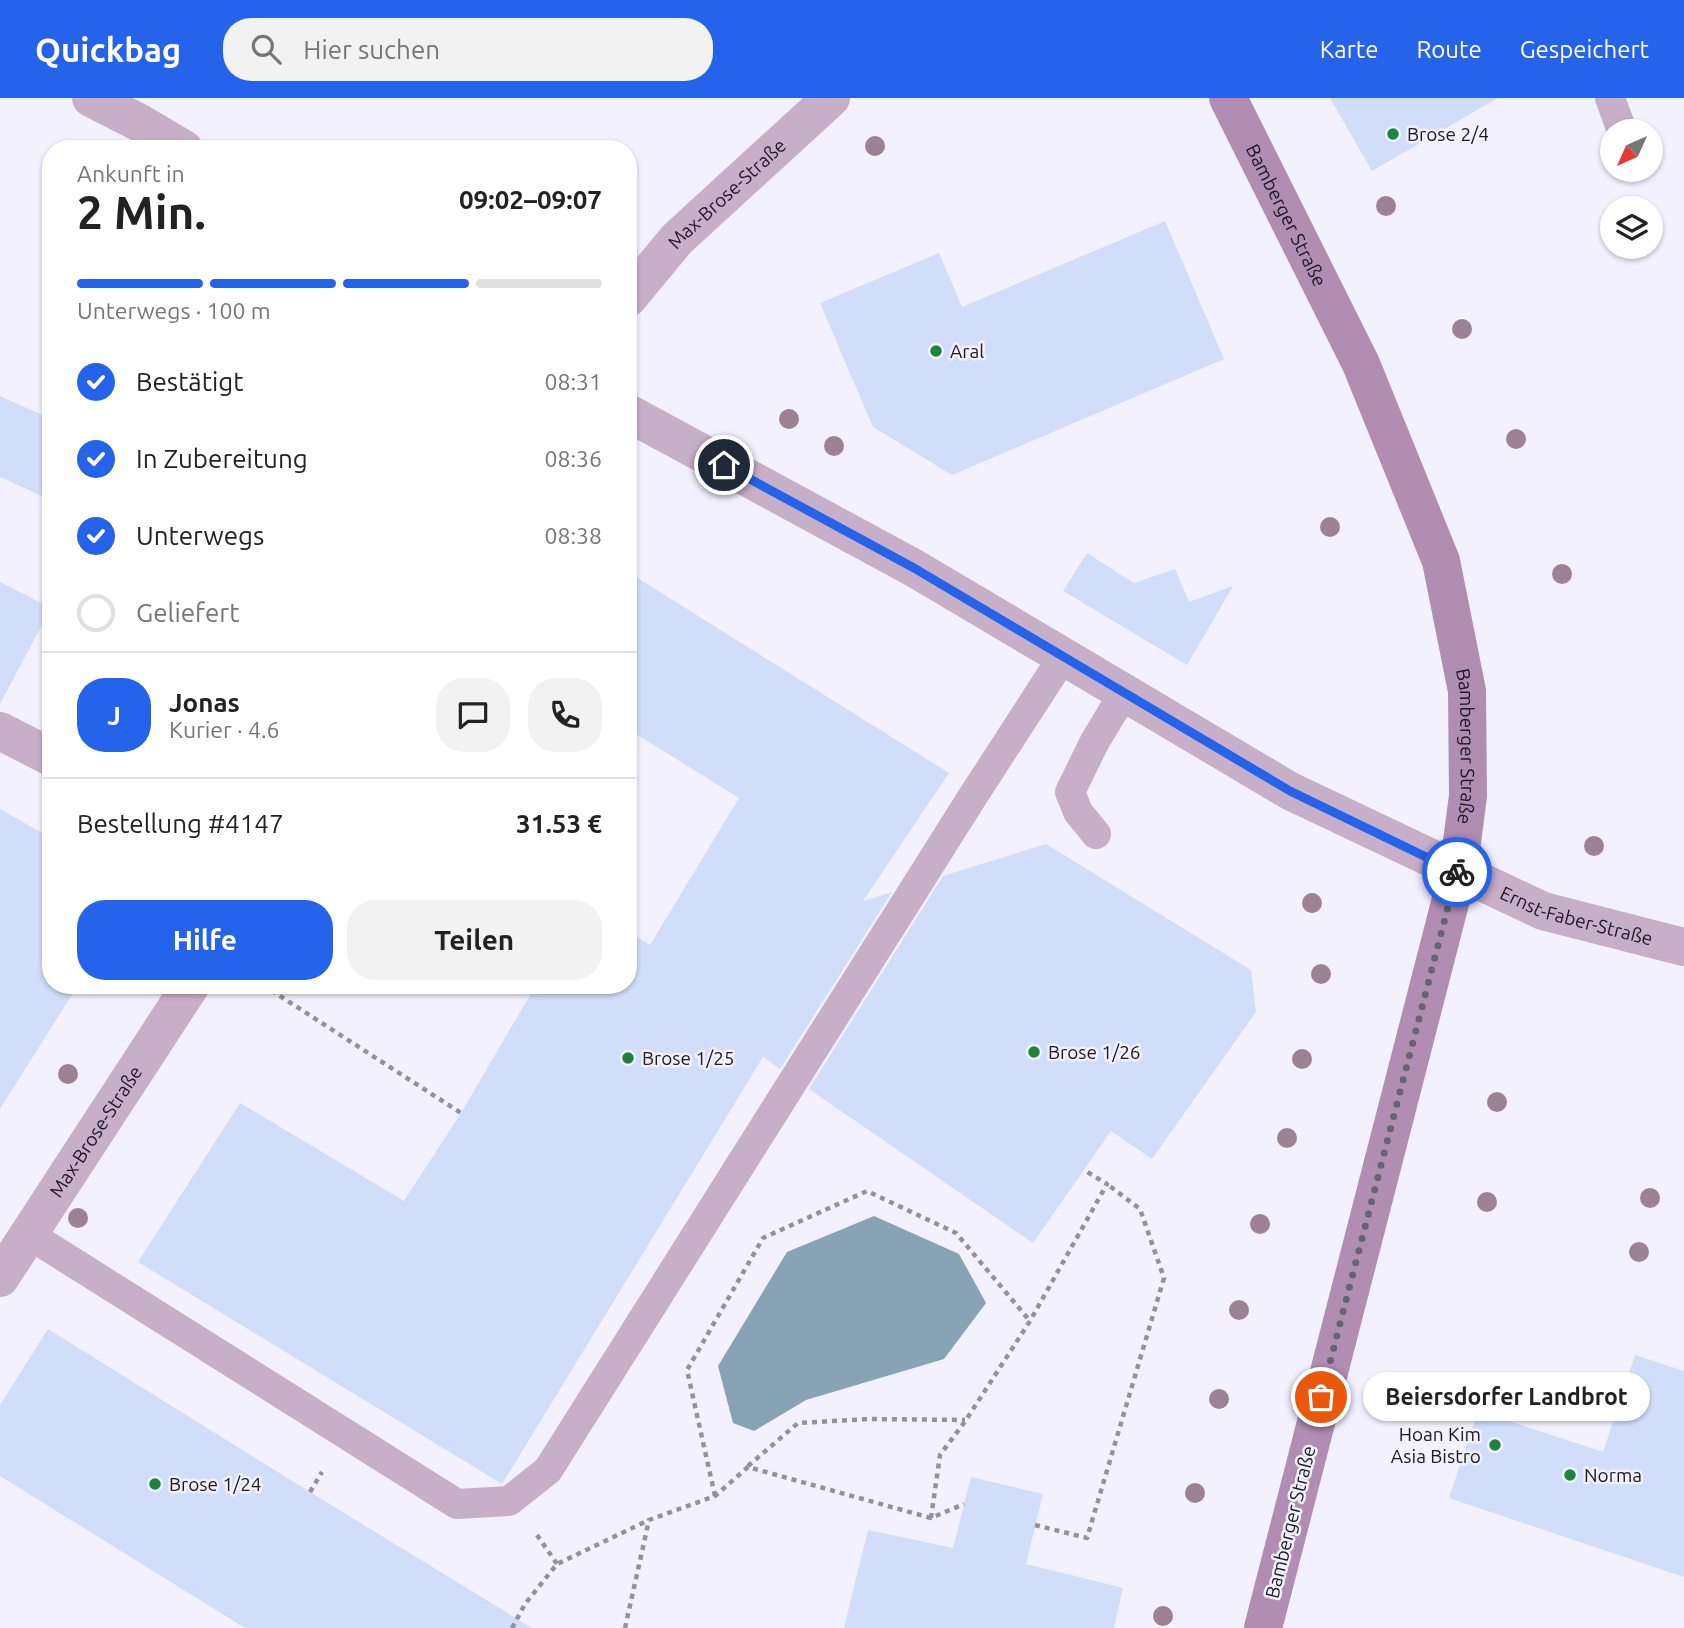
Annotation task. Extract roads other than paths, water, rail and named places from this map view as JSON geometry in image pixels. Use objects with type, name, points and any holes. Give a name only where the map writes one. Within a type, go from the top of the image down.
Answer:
[{"type":"street","points":[[91,98],[169,140]]},
{"type":"street","name":"Max-Brose-Straße","points":[[637,287],[677,239],[831,98]]},
{"type":"street","name":"Bamberger Straße","points":[[1228,98],[1361,364],[1441,561],[1467,691],[1468,796],[1458,872],[1263,1628]]},
{"type":"street","name":"Ernst-Faber-Straße","points":[[637,418],[914,568],[1290,791],[1543,911],[1684,947]]},
{"type":"street","points":[[0,731],[42,752]]},
{"type":"street","name":"Max-Brose-Straße","points":[[0,1278],[185,994]]},
{"type":"lane","points":[[1610,98],[1618,119]]},
{"type":"lane","points":[[28,1234],[457,1504],[509,1501],[548,1470],[1063,657]]},
{"type":"lane","points":[[1096,834],[1078,812],[1070,792],[1095,741],[1124,693]]},
{"type":"water","points":[[874,1216],[959,1254],[986,1303],[944,1359],[806,1400],[754,1431],[733,1423],[718,1366],[787,1252]]},
{"type":"place","name":"Brose 2/4","points":[[1393,134]]},
{"type":"place","name":"Aral","points":[[936,351]]},
{"type":"place","name":"Brose 1/26","points":[[1034,1052]]},
{"type":"place","name":"Brose 1/25","points":[[628,1058]]},
{"type":"place","name":"Beiersdorfer Landbrot","points":[[1321,1397]]},
{"type":"place","name":"Hoan Kim Asia Bistro","points":[[1495,1445]]},
{"type":"place","name":"Norma","points":[[1570,1475]]},
{"type":"place","name":"Brose 1/24","points":[[155,1484]]}]
